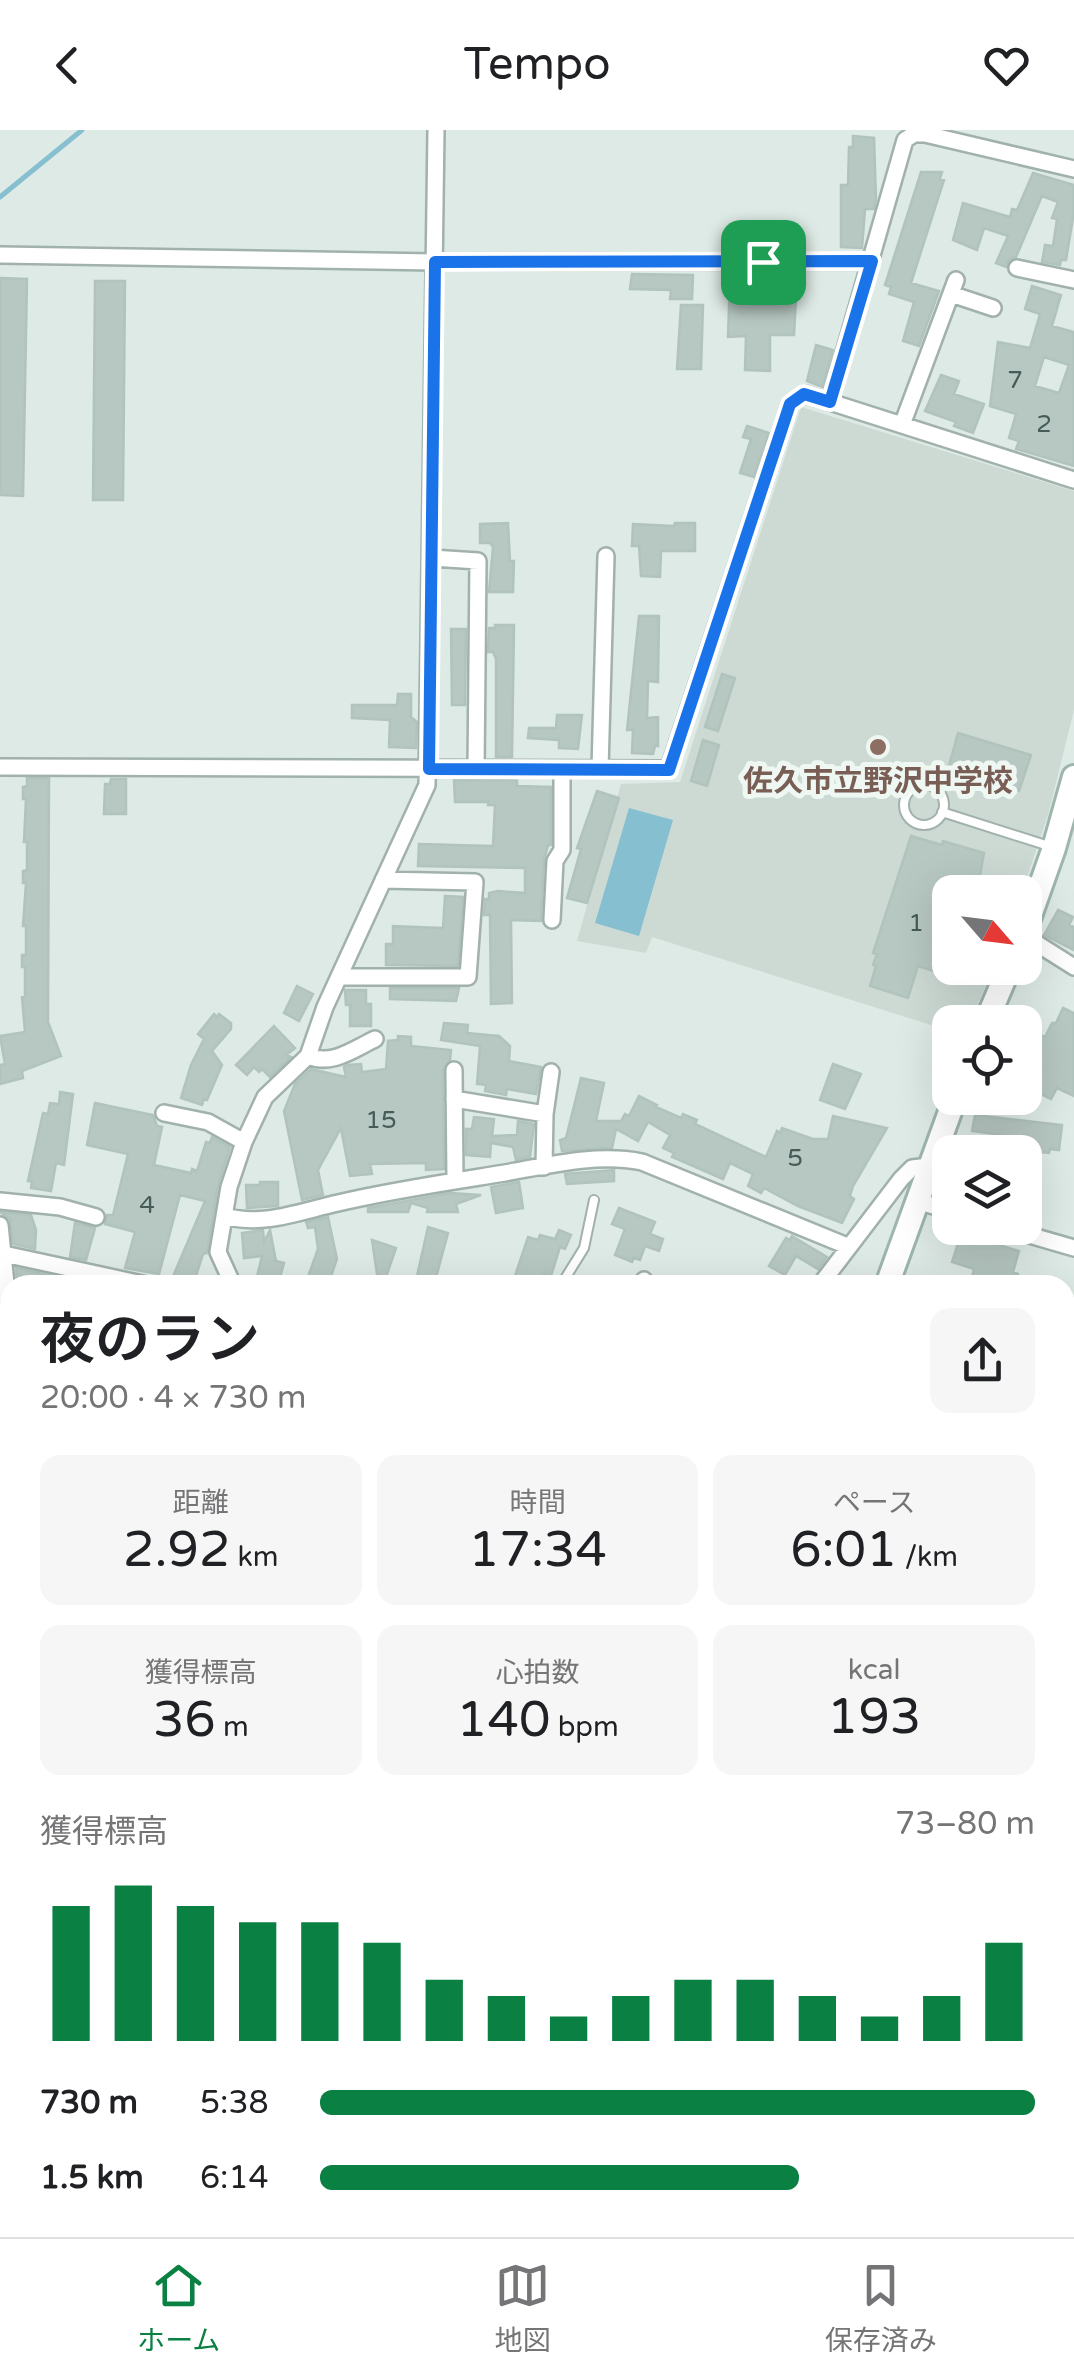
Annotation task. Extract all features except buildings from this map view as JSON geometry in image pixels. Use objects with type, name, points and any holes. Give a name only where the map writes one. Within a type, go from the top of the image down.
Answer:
[{"type":"main road","points":[[1042,883],[1074,777]]},
{"type":"main road","points":[[890,1275],[948,1115]]},
{"type":"street","points":[[228,1275],[218,1252],[230,1187],[244,1142],[264,1097],[308,1056],[325,1006],[428,786],[436,130]]},
{"type":"street","points":[[830,402],[905,140],[914,134],[925,134],[1074,169]]},
{"type":"street","points":[[0,255],[435,262],[872,261]]},
{"type":"street","points":[[1017,268],[1074,280]]},
{"type":"street","points":[[902,425],[953,287],[992,308]]},
{"type":"street","points":[[0,767],[669,770],[790,404],[804,394],[1074,480]]},
{"type":"street","points":[[600,769],[606,556]]},
{"type":"street","points":[[432,558],[478,560],[476,769]]},
{"type":"street","points":[[552,920],[555,860],[562,850],[562,769]]},
{"type":"street","points":[[340,976],[468,976],[475,882],[383,880]]},
{"type":"street","points":[[1042,945],[1074,967]]},
{"type":"street","points":[[308,1056],[320,1061],[334,1059],[374,1039]]},
{"type":"street","points":[[454,1070],[455,1181]]},
{"type":"street","points":[[544,1166],[544,1114],[551,1072]]},
{"type":"street","points":[[454,1098],[544,1114]]},
{"type":"street","points":[[164,1113],[208,1122],[244,1142]]},
{"type":"street","points":[[225,1216],[243,1221],[274,1218],[455,1181],[607,1158],[642,1162],[847,1246]]},
{"type":"street","points":[[827,1275],[912,1168],[929,1166]]},
{"type":"street","points":[[0,1201],[96,1216]]},
{"type":"street","points":[[916,1202],[932,1206]]},
{"type":"street","points":[[0,1225],[6,1275]]},
{"type":"street","points":[[1042,1239],[1074,1248]]},
{"type":"street","points":[[4,1254],[101,1275]]},
{"type":"lane","points":[[931,786],[943,800],[942,812],[934,822],[914,822],[906,812],[905,799],[913,788],[931,786]]},
{"type":"lane","points":[[942,812],[1054,848]]},
{"type":"lane","points":[[566,1275],[584,1248],[594,1200]]},
{"type":"shaded area","name":"佐久市立野沢中学校","points":[[801,407],[1074,491],[1074,710],[1048,815],[1028,875],[932,875],[932,985],[986,985],[977,1005],[932,1005],[932,1025],[652,937],[646,953],[577,941],[621,784],[680,782]]},
{"type":"water","points":[[629,808],[673,820],[639,936],[595,923]]},
{"type":"waterway","points":[[0,197],[82,130]]},
{"type":"place","name":"佐久市立野沢中学校","points":[[878,747]]},
{"type":"route","points":[[872,261],[830,402],[804,394],[790,404],[669,770],[429,769],[435,262],[763,262],[872,261]]}]
